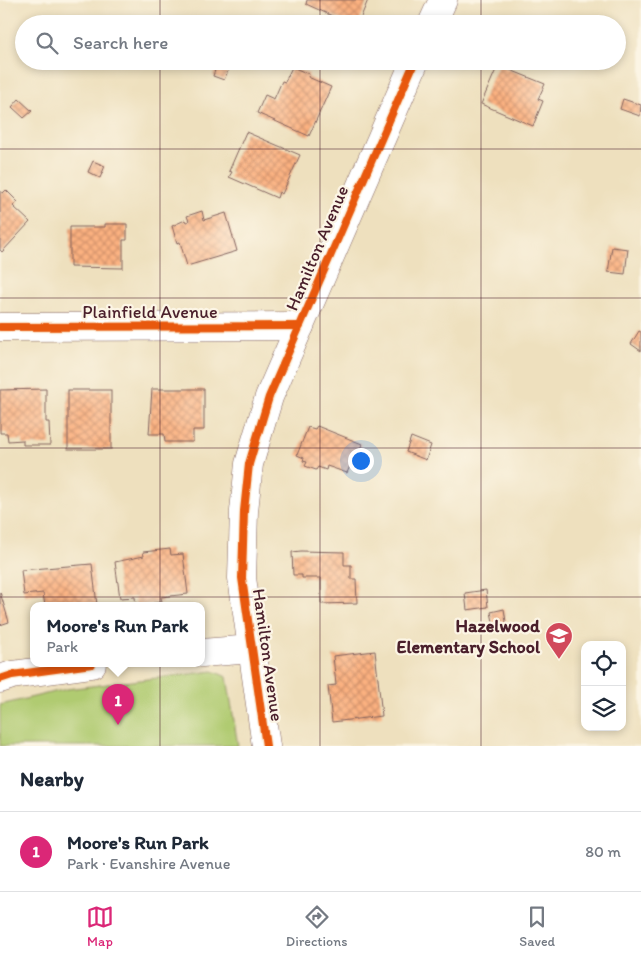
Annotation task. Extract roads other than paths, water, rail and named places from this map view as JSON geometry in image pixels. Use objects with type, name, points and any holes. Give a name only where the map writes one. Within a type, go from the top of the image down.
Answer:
[{"type":"street","points":[[436,15],[442,0]]},
{"type":"street","name":"Hamilton Avenue","points":[[266,746],[242,578],[244,511],[249,464],[269,397],[411,70]]},
{"type":"street","name":"Plainfield Avenue","points":[[0,327],[300,326]]},
{"type":"street","points":[[205,653],[252,649]]},
{"type":"street","points":[[0,679],[12,675],[70,667]]},
{"type":"place","name":"Hazelwood Elementary School","points":[[559,660]]},
{"type":"place","name":"Moore's Run Park","points":[[118,725]]}]
